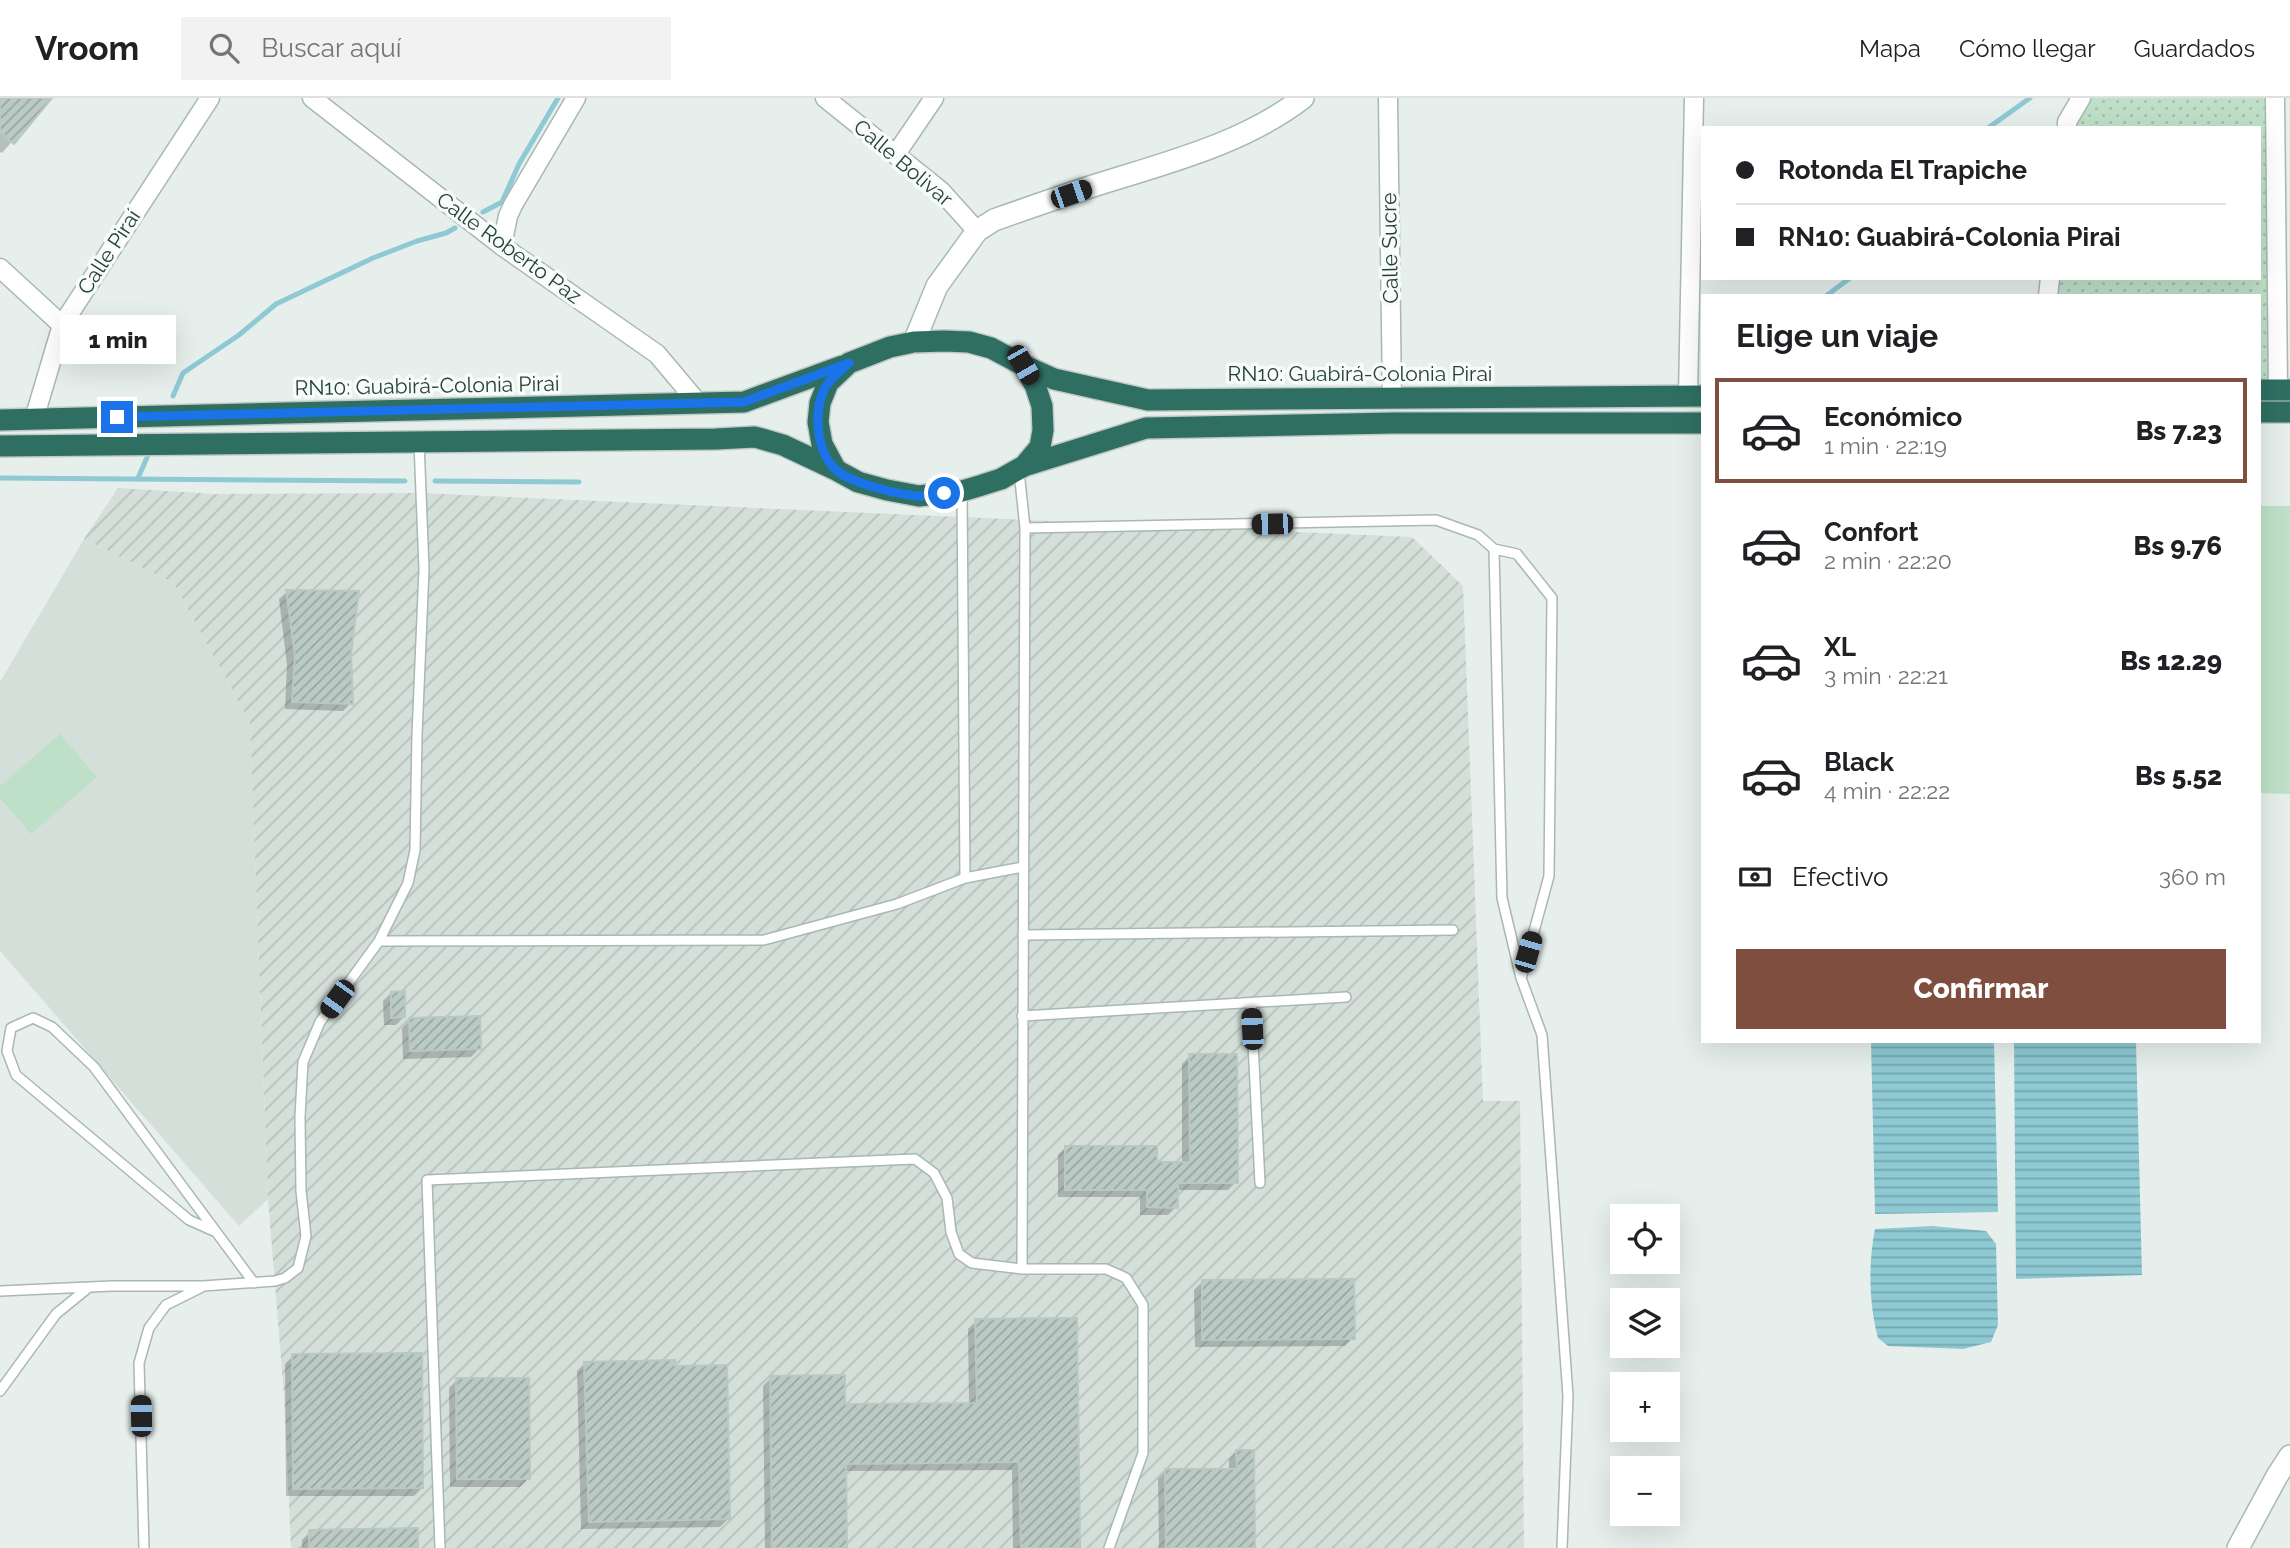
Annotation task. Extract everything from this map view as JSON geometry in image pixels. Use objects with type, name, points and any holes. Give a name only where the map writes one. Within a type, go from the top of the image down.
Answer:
[{"type":"highway","points":[[835,470],[822,444],[818,422],[820,403],[828,383],[849,363],[890,347],[914,342],[969,342],[991,348],[1023,365],[1035,386],[1042,407],[1043,430],[1040,447],[1021,468]]},
{"type":"highway","name":"RN10: Guabirá-Colonia Pirai","points":[[0,419],[744,402],[849,363]]},
{"type":"highway","name":"RN10: Guabirá-Colonia Pirai","points":[[1023,365],[1054,379],[1148,400],[1695,396]]},
{"type":"highway","points":[[2261,412],[2290,412]]},
{"type":"highway","points":[[0,446],[755,437],[783,445],[868,485],[919,496],[962,491],[1002,479],[1021,468],[1146,428],[1393,423],[1701,423]]},
{"type":"street","name":"Calle Piraí","points":[[34,419],[62,325],[210,98]]},
{"type":"street","name":"Calle Roberto Paz","points":[[312,98],[502,246],[657,354],[699,404]]},
{"type":"street","points":[[502,246],[513,205],[576,98]]},
{"type":"street","name":"Calle Bolivar","points":[[825,98],[941,191],[977,231]]},
{"type":"street","points":[[896,155],[934,98]]},
{"type":"street","points":[[914,342],[937,286],[977,231],[994,220],[1229,140],[1286,111],[1303,98]]},
{"type":"street","name":"Calle Sucre","points":[[1388,98],[1392,399]]},
{"type":"street","points":[[1695,98],[1695,396]]},
{"type":"street","points":[[2067,126],[2081,98]]},
{"type":"street","points":[[2275,98],[2276,390]]},
{"type":"street","points":[[0,268],[62,325]]},
{"type":"street","points":[[2238,1548],[2290,1456]]},
{"type":"lane","points":[[0,1291],[254,1283],[285,1278],[298,1268],[306,1236],[301,1191],[300,1116],[303,1062],[320,1022],[379,941],[408,883],[415,850],[424,569],[419,442]]},
{"type":"lane","points":[[1021,468],[1025,528],[1022,1269]]},
{"type":"lane","points":[[962,491],[965,878]]},
{"type":"lane","points":[[1025,528],[1436,520],[1478,535],[1494,549],[1517,554],[1552,598],[1549,876],[1521,978]]},
{"type":"lane","points":[[1494,549],[1502,898],[1521,978],[1542,1035],[1568,1396],[1562,1548]]},
{"type":"lane","points":[[379,941],[764,940],[897,904],[965,878],[1023,867]]},
{"type":"lane","points":[[1023,935],[1452,930]]},
{"type":"lane","points":[[1022,1016],[1346,997]]},
{"type":"lane","points":[[1251,1003],[1260,1183]]},
{"type":"lane","points":[[0,1041],[11,1028],[33,1018],[52,1027],[94,1067],[254,1283]]},
{"type":"lane","points":[[11,1028],[7,1051],[16,1075],[189,1220],[216,1232]]},
{"type":"lane","points":[[440,1548],[427,1180],[915,1159],[934,1173],[947,1198],[951,1232],[959,1254],[972,1263],[1022,1269],[1106,1269],[1126,1278],[1143,1305],[1143,1453],[1109,1548]]},
{"type":"lane","points":[[144,1548],[139,1363],[149,1328],[166,1305],[203,1286]]},
{"type":"lane","points":[[0,1391],[56,1314],[89,1287]]},
{"type":"shaded area","points":[[118,488],[215,494],[420,493],[1412,537],[1463,586],[1483,1101],[1520,1101],[1524,1548],[291,1548],[284,1396],[268,1199],[250,723],[174,583],[84,539]]},
{"type":"shaded area","points":[[84,539],[174,583],[250,723],[268,1199],[239,1226],[0,951],[0,682]]},
{"type":"green space","points":[[2081,98],[2275,98],[2278,390],[2261,390],[2261,294],[2048,294],[2050,280],[2261,280],[2261,126],[2068,126]]},
{"type":"green space","points":[[2261,506],[2290,506],[2290,794],[2261,793]]},
{"type":"green space","points":[[60,734],[97,777],[31,834],[0,798],[0,786]]},
{"type":"water","points":[[1871,1043],[1994,1043],[1998,1212],[1875,1214]]},
{"type":"water","points":[[2014,1043],[2136,1043],[2142,1275],[2016,1279]]},
{"type":"water","points":[[1932,1226],[1986,1231],[1996,1244],[1998,1325],[1991,1342],[1963,1349],[1888,1346],[1878,1338],[1870,1284],[1875,1229]]},
{"type":"building","points":[[0,98],[52,98],[14,144],[0,132]]},
{"type":"building","points":[[286,590],[359,591],[351,654],[353,704],[292,702],[295,656]]},
{"type":"building","points":[[405,991],[405,1017],[391,1018],[391,992]]},
{"type":"building","points":[[480,1016],[481,1049],[410,1051],[409,1018]]},
{"type":"building","points":[[1189,1054],[1237,1054],[1238,1183],[1178,1183],[1178,1208],[1147,1207],[1147,1190],[1065,1190],[1065,1146],[1157,1146],[1157,1162],[1190,1162]]},
{"type":"building","points":[[1354,1279],[1355,1339],[1202,1340],[1202,1280]]},
{"type":"building","points":[[1077,1318],[1080,1548],[1021,1548],[1019,1462],[846,1464],[847,1548],[772,1548],[770,1376],[845,1375],[845,1404],[977,1403],[975,1319]]},
{"type":"building","points":[[422,1353],[423,1488],[293,1489],[292,1354]]},
{"type":"building","points":[[675,1360],[675,1366],[727,1365],[730,1519],[589,1522],[584,1362]]},
{"type":"building","points":[[456,1378],[529,1378],[530,1479],[457,1479]]},
{"type":"building","points":[[1236,1450],[1254,1450],[1255,1548],[1166,1548],[1165,1469],[1237,1469]]},
{"type":"building","points":[[418,1528],[418,1548],[309,1548],[309,1530]]},
{"type":"waterway","points":[[483,212],[502,202],[519,164],[558,98]]},
{"type":"waterway","points":[[1991,126],[2030,98]]},
{"type":"waterway","points":[[173,396],[183,373],[239,335],[276,304],[373,258],[455,228]]},
{"type":"waterway","points":[[1829,294],[1847,280]]},
{"type":"waterway","points":[[138,478],[149,453]]},
{"type":"waterway","points":[[0,478],[405,481]]},
{"type":"waterway","points":[[435,481],[579,482]]},
{"type":"route","points":[[117,417],[744,402],[849,363],[828,383],[820,403],[818,422],[822,444],[835,470],[858,482],[887,490],[919,496],[944,493]]}]
